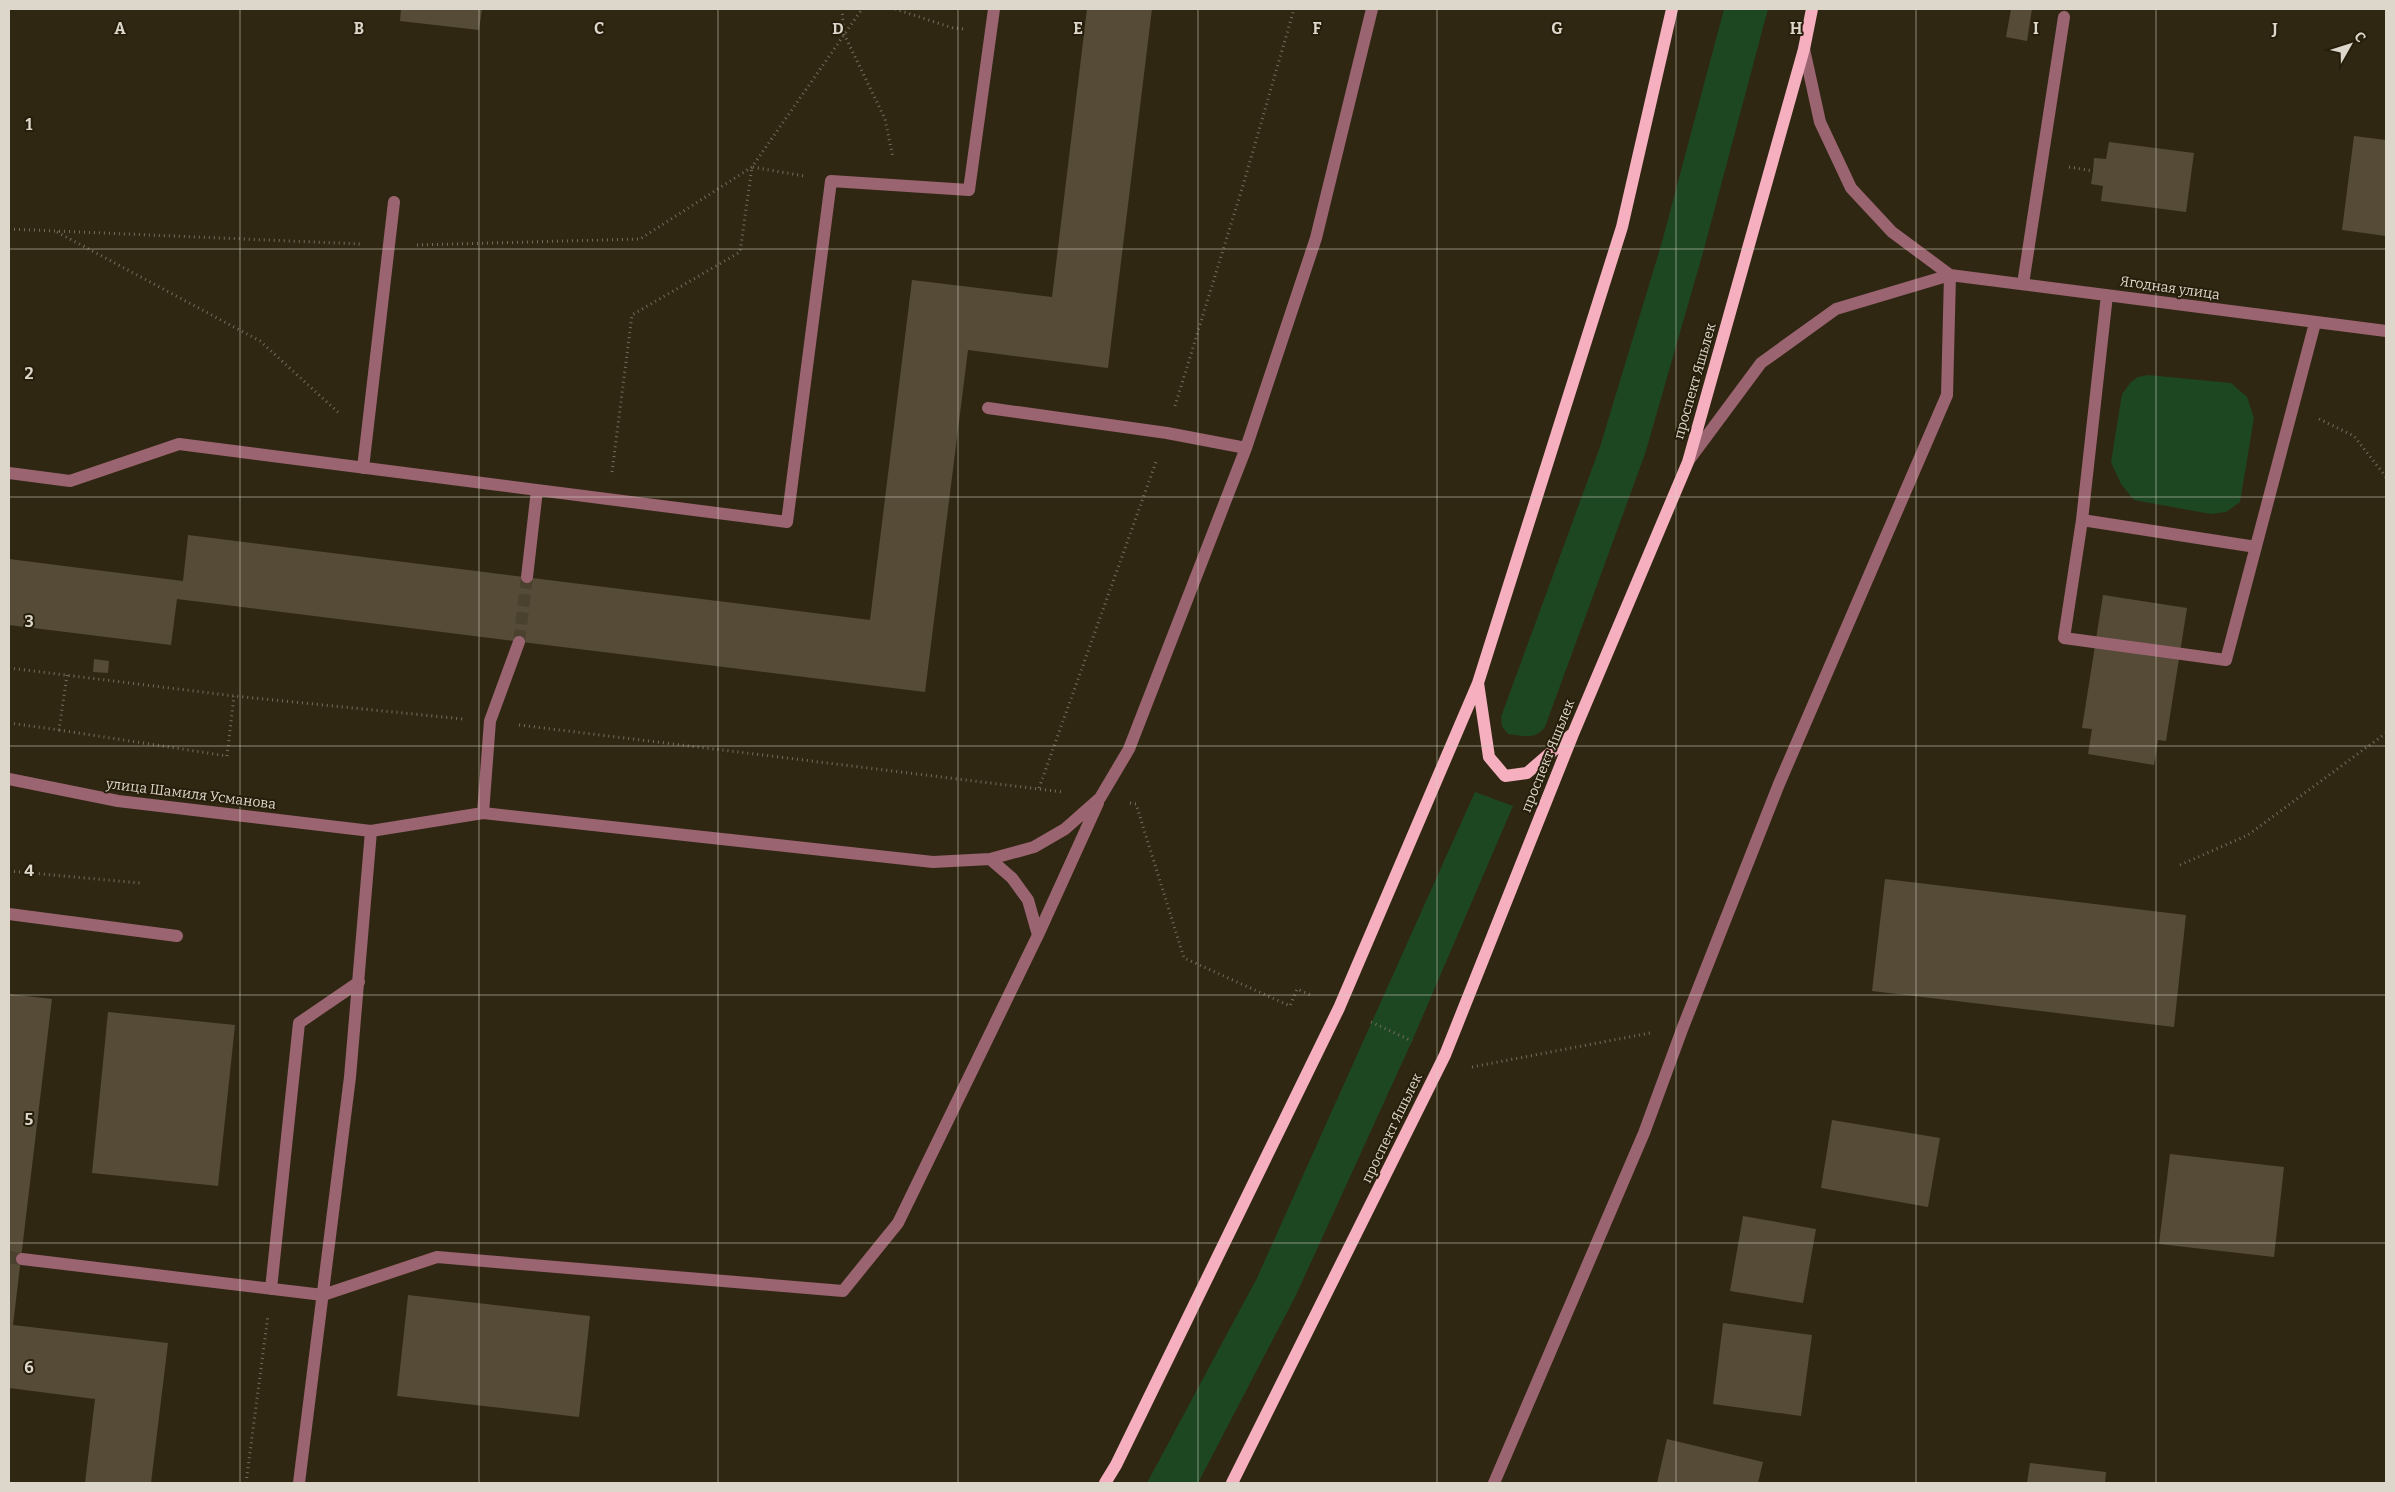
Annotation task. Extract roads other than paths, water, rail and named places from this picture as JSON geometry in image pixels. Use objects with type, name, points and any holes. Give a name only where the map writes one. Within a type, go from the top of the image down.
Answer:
[{"type":"main road","points":[[1104,1483],[1116,1465],[1339,1008],[1478,682],[1622,227],[1672,9]]},
{"type":"main road","name":"проспект Яшьлек","points":[[1232,1483],[1445,1055],[1573,734],[1688,462],[1804,49],[1812,9]]},
{"type":"main road","points":[[1478,682],[1489,757],[1505,776],[1527,773],[1573,734]]},
{"type":"street","points":[[9,473],[70,481],[179,444],[786,522],[831,181],[969,190],[994,9]]},
{"type":"street","points":[[22,1258],[323,1295],[437,1257],[843,1291],[898,1223],[1038,935],[1100,798],[1128,750],[1246,448],[1316,238],[1372,9]]},
{"type":"street","points":[[2023,284],[2064,17]]},
{"type":"street","points":[[1804,49],[1820,122],[1851,188],[1892,232],[1950,275]]},
{"type":"street","points":[[363,468],[394,202]]},
{"type":"street","points":[[1688,462],[1761,363],[1836,309],[1950,275]]},
{"type":"street","points":[[1498,1481],[1644,1132],[1683,1027],[1779,784],[1947,395],[1950,275]]},
{"type":"street","name":"Ягодная улица","points":[[1950,275],[2386,331]]},
{"type":"street","points":[[2107,295],[2082,520],[2064,638],[2226,660],[2315,323]]},
{"type":"street","points":[[988,408],[1167,433],[1246,448]]},
{"type":"street","points":[[527,577],[537,490]]},
{"type":"street","points":[[2082,520],[2256,547]]},
{"type":"street","points":[[483,814],[490,721],[519,642]]},
{"type":"street","name":"улица Шамиля Усманова","points":[[9,779],[118,801],[371,831],[483,814],[933,862],[990,859],[1034,847],[1065,830],[1100,798]]},
{"type":"street","points":[[299,1483],[350,1077],[371,831]]},
{"type":"street","points":[[990,859],[1012,878],[1028,900],[1038,935]]},
{"type":"street","points":[[9,914],[177,936]]},
{"type":"street","points":[[271,1289],[299,1022],[359,982]]},
{"type":"tunnel","points":[[519,642],[527,577]]},
{"type":"tunnel","points":[[9,1257],[22,1259]]}]
